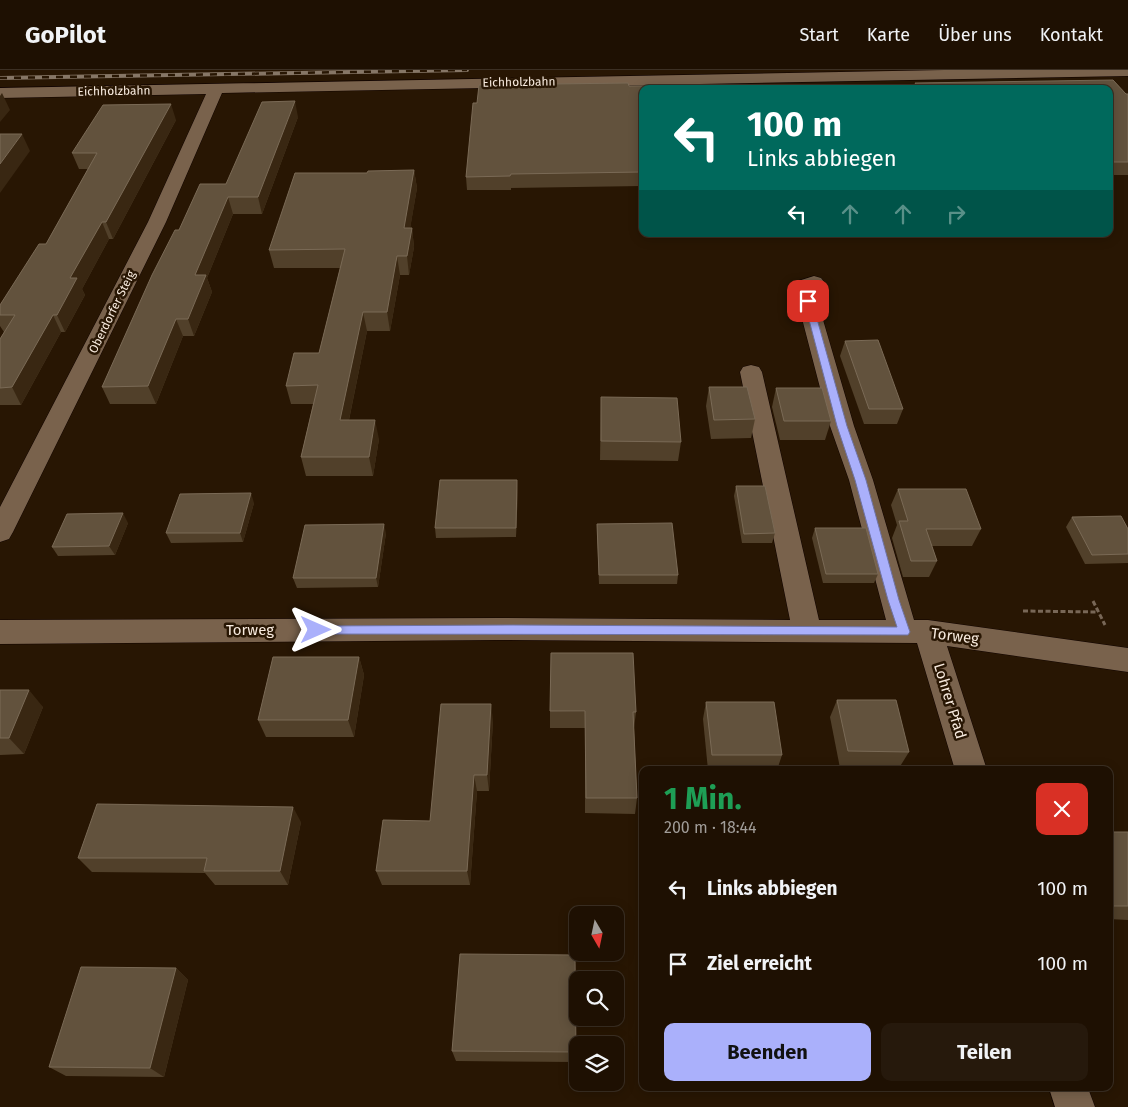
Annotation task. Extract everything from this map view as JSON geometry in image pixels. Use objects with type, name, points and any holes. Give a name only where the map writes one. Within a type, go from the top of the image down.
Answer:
[{"type":"street","points":[[1100,71],[1112,85]]},
{"type":"street","name":"Eichholzbahn","points":[[0,93],[1128,71]]},
{"type":"street","points":[[1022,73],[1032,85]]},
{"type":"street","name":"Oberdorfer Steig","points":[[0,532],[156,222],[216,89]]},
{"type":"street","name":"Lohrer Pfad","points":[[814,282],[805,285],[804,288],[842,426],[861,480],[893,600],[916,632],[969,766]]},
{"type":"street","points":[[751,372],[807,631]]},
{"type":"street","name":"Torweg","points":[[0,632],[487,629],[916,632],[1128,660]]},
{"type":"street","points":[[1070,1091],[1075,1107]]},
{"type":"building","points":[[1113,80],[1128,94],[1128,162],[1113,162],[1113,85],[916,85],[915,83]]},
{"type":"building","points":[[628,83],[629,86],[639,86],[639,172],[511,174],[510,176],[466,177],[473,103],[477,103],[479,85]]},
{"type":"building","points":[[295,101],[258,197],[228,197],[195,275],[206,275],[188,319],[176,319],[148,386],[102,387],[152,275],[175,230],[179,230],[200,184],[226,184],[262,102]]},
{"type":"building","points":[[171,104],[106,222],[102,222],[70,278],[77,278],[57,315],[53,315],[12,387],[0,388],[0,339],[15,315],[0,315],[0,305],[39,244],[46,244],[97,153],[72,153],[103,105]]},
{"type":"building","points":[[0,134],[22,134],[0,164]]},
{"type":"building","points":[[414,170],[404,228],[412,228],[407,256],[397,256],[387,312],[363,312],[340,420],[375,420],[369,457],[301,457],[318,385],[286,386],[294,353],[319,353],[345,249],[269,250],[295,173],[367,173],[368,171]]},
{"type":"building","points":[[878,340],[903,409],[869,409],[845,341]]},
{"type":"building","points":[[709,387],[747,387],[755,419],[714,420]]},
{"type":"building","points":[[776,388],[822,388],[831,421],[784,421]]},
{"type":"building","points":[[601,397],[677,398],[681,442],[601,441]]},
{"type":"building","points":[[440,480],[517,480],[516,528],[435,528]]},
{"type":"building","points":[[736,486],[765,486],[775,533],[744,534]]},
{"type":"building","points":[[898,489],[966,489],[981,529],[926,529],[937,561],[911,561],[899,521],[908,521]]},
{"type":"building","points":[[251,493],[240,533],[166,533],[180,494]]},
{"type":"building","points":[[123,513],[109,546],[52,547],[67,514]]},
{"type":"building","points":[[1121,516],[1128,529],[1128,554],[1092,555],[1072,517]]},
{"type":"building","points":[[672,523],[678,575],[599,575],[597,524]]},
{"type":"building","points":[[384,524],[376,578],[293,578],[305,525]]},
{"type":"building","points":[[815,528],[866,528],[878,574],[826,574]]},
{"type":"building","points":[[551,653],[633,653],[636,712],[633,712],[637,798],[586,798],[585,711],[550,711]]},
{"type":"building","points":[[273,657],[359,657],[348,720],[258,720]]},
{"type":"building","points":[[0,690],[29,690],[9,738],[0,738]]},
{"type":"building","points":[[837,700],[896,700],[909,752],[848,751]]},
{"type":"building","points":[[706,702],[774,702],[782,755],[712,755]]},
{"type":"building","points":[[441,704],[491,704],[487,775],[474,775],[467,871],[376,871],[383,820],[430,821]]},
{"type":"building","points":[[97,804],[293,807],[280,871],[204,871],[207,858],[78,858]]},
{"type":"building","points":[[1113,832],[1128,832],[1128,906],[1113,906]]},
{"type":"building","points":[[460,954],[569,955],[569,961],[575,961],[575,971],[569,971],[569,1026],[576,1026],[576,1036],[569,1036],[569,1052],[452,1051]]},
{"type":"building","points":[[81,967],[176,968],[150,1068],[49,1067]]},
{"type":"railway","points":[[0,78],[467,70]]},
{"type":"route","points":[[316,630],[513,629],[904,632],[893,600],[861,480],[842,426],[808,301]]}]
